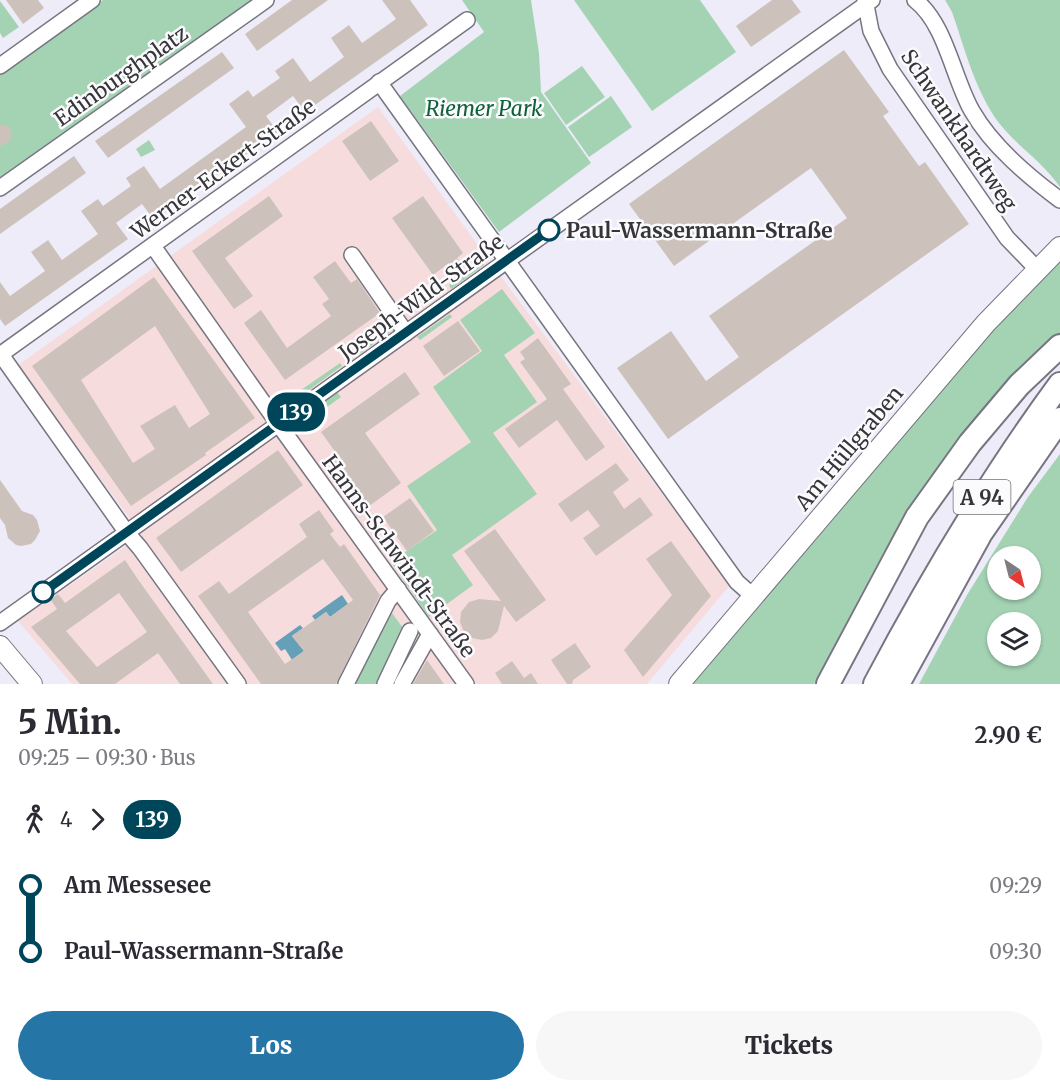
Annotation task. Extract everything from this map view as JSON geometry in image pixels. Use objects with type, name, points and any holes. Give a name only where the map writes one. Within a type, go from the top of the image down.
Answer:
[{"type":"highway","points":[[828,684],[917,517],[970,443],[1019,384],[1060,346]]},
{"type":"highway","name":"A 94","points":[[875,684],[912,614],[965,523],[1060,384]]},
{"type":"highway","name":"A 94","points":[[898,684],[981,533],[1060,420]]},
{"type":"highway","points":[[910,684],[916,671],[916,649]]},
{"type":"main road","name":"Am Hüllgraben","points":[[679,684],[986,322],[1060,247]]},
{"type":"main road","points":[[0,646],[32,684]]},
{"type":"street","points":[[0,66],[92,0]]},
{"type":"street","name":"Edinburghplatz","points":[[0,188],[266,0]]},
{"type":"street","points":[[915,0],[922,5],[932,20],[976,118],[1014,160],[1059,199]]},
{"type":"street","name":"Joseph-Wild-Straße","points":[[0,623],[868,1]]},
{"type":"street","name":"Schwankhardtweg","points":[[868,1],[872,31],[890,69],[1008,238],[1037,269]]},
{"type":"street","name":"Werner-Eckert-Straße","points":[[127,533],[4,359],[3,352],[467,20]]},
{"type":"street","points":[[379,82],[737,582],[754,597]]},
{"type":"street","name":"Hanns-Schwindt-Straße","points":[[153,246],[466,684]]},
{"type":"street","points":[[352,255],[406,333]]},
{"type":"street","points":[[127,533],[141,548],[238,684]]},
{"type":"street","points":[[346,684],[388,601],[398,589]]},
{"type":"street","points":[[385,684],[410,631]]},
{"type":"street","points":[[402,684],[430,633]]},
{"type":"shaded area","points":[[378,107],[730,585],[647,684],[72,684],[18,621],[142,535],[17,366]]},
{"type":"green space","points":[[103,0],[254,0],[0,182],[0,74]]},
{"type":"green space","name":"Riemer Park","points":[[462,0],[531,0],[539,53],[541,92],[591,163],[499,232],[400,96],[484,32]]},
{"type":"green space","points":[[574,0],[700,0],[736,52],[652,111]]},
{"type":"green space","points":[[945,0],[1060,0],[1060,187],[1006,131],[991,111],[977,84],[952,12]]},
{"type":"green space","points":[[0,1],[19,27],[3,38],[0,33]]},
{"type":"green space","points":[[582,66],[605,97],[566,125],[544,93]]},
{"type":"green space","points":[[611,96],[632,127],[589,157],[568,127]]},
{"type":"green space","points":[[149,140],[155,150],[141,157],[136,149]]},
{"type":"green space","points":[[1060,254],[1060,334],[982,414],[940,466],[904,518],[814,684],[692,684],[991,328]]},
{"type":"green space","points":[[482,262],[484,265],[451,289],[449,285]]},
{"type":"green space","points":[[502,289],[535,333],[504,355],[537,402],[493,433],[537,494],[452,555],[473,585],[429,617],[391,562],[437,530],[407,486],[471,442],[433,387],[482,351],[460,320]]},
{"type":"green space","points":[[450,314],[452,317],[420,340],[417,337]]},
{"type":"green space","points":[[394,324],[396,328],[358,355],[355,351]]},
{"type":"green space","points":[[340,363],[342,366],[291,403],[288,399]]},
{"type":"green space","points":[[336,391],[341,397],[305,423],[300,416]]},
{"type":"green space","points":[[1060,454],[1060,684],[919,684],[987,563],[987,600],[1041,600],[1041,546],[998,546],[1028,497]]},
{"type":"green space","points":[[389,609],[406,632],[382,684],[350,684]]},
{"type":"water","points":[[342,595],[348,604],[330,617],[326,612],[315,620],[312,616]]},
{"type":"water","points":[[300,625],[303,628],[292,636],[304,651],[292,660],[285,649],[281,651],[275,643]]},
{"type":"building","points":[[6,0],[38,0],[44,8],[23,24]]},
{"type":"building","points":[[292,0],[328,0],[257,51],[245,34]]},
{"type":"building","points":[[382,0],[410,0],[428,25],[305,112],[293,96],[266,116],[278,132],[154,220],[142,204],[116,223],[128,239],[5,326],[0,319],[0,282],[10,296],[45,271],[31,252],[48,240],[62,260],[98,234],[81,211],[98,199],[103,206],[131,186],[126,178],[144,166],[160,189],[246,127],[229,104],[248,90],[253,97],[280,78],[275,71],[293,58],[310,82],[344,57],[331,38],[349,25],[362,43],[396,19]]},
{"type":"building","points":[[772,0],[792,0],[801,12],[751,47],[736,26]]},
{"type":"building","points":[[844,50],[889,112],[883,116],[919,166],[925,162],[969,224],[668,439],[617,368],[671,331],[706,381],[739,357],[709,316],[847,218],[811,168],[674,266],[629,204]]},
{"type":"building","points":[[222,52],[234,68],[108,158],[95,141]]},
{"type":"building","points":[[371,121],[399,161],[370,181],[342,141]]},
{"type":"building","points":[[0,124],[9,127],[12,135],[8,143],[0,146]]},
{"type":"building","points":[[74,156],[86,173],[0,234],[0,209]]},
{"type":"building","points":[[269,196],[283,216],[225,258],[253,296],[234,309],[192,251]]},
{"type":"building","points":[[423,196],[463,253],[457,258],[461,263],[453,269],[449,263],[433,275],[392,218]]},
{"type":"building","points":[[335,261],[351,283],[357,279],[380,313],[285,380],[244,323],[261,310],[287,348],[331,316],[322,304],[329,299],[313,277]]},
{"type":"building","points":[[154,277],[255,418],[205,453],[206,455],[131,506],[32,366]],"holes":[[[155,326],[210,414],[189,428],[175,405],[140,426],[155,449],[133,463],[81,380]]]},
{"type":"building","points":[[458,321],[480,351],[444,376],[423,346]]},
{"type":"building","points":[[538,338],[571,384],[563,389],[605,447],[586,461],[557,420],[519,448],[505,429],[547,399],[520,362],[525,359],[520,352]]},
{"type":"building","points":[[405,372],[420,394],[365,433],[401,483],[365,509],[331,463],[339,457],[321,432]]},
{"type":"building","points":[[278,450],[303,485],[181,572],[156,538]]},
{"type":"building","points":[[616,463],[629,480],[613,492],[624,509],[640,497],[653,515],[596,556],[583,538],[600,526],[588,510],[571,522],[558,504]]},
{"type":"building","points":[[0,480],[22,511],[33,515],[37,520],[40,531],[31,544],[16,545],[8,538],[5,525],[0,518]]},
{"type":"building","points":[[410,498],[434,531],[407,551],[383,517]]},
{"type":"building","points":[[319,510],[334,531],[330,534],[340,547],[344,544],[380,595],[336,684],[261,684],[198,596],[219,581],[229,594],[307,537],[299,524]],"holes":[[[323,559],[353,600],[330,617],[326,612],[292,636],[304,651],[285,664],[248,612]]]},
{"type":"building","points":[[495,529],[546,600],[516,622],[504,606],[498,631],[491,638],[482,640],[472,638],[464,632],[460,622],[461,612],[469,602],[479,599],[501,601],[464,551]]},
{"type":"building","points":[[671,541],[711,596],[643,677],[624,650],[672,595],[646,559]]},
{"type":"building","points":[[125,560],[213,684],[180,684],[158,653],[115,684],[80,684],[31,627],[57,609],[50,599],[58,594],[65,603]],"holes":[[[119,593],[147,632],[97,667],[66,631]]]},
{"type":"building","points":[[575,643],[591,667],[573,680],[572,684],[567,684],[551,660]]},
{"type":"building","points":[[427,660],[444,684],[413,684]]},
{"type":"building","points":[[512,661],[524,678],[531,673],[538,684],[502,684],[495,673]]},
{"type":"bus line","name":"139","points":[[43,592],[549,230]]},
{"type":"place","name":"Paul-Wassermann-Straße","points":[[549,230]]}]
